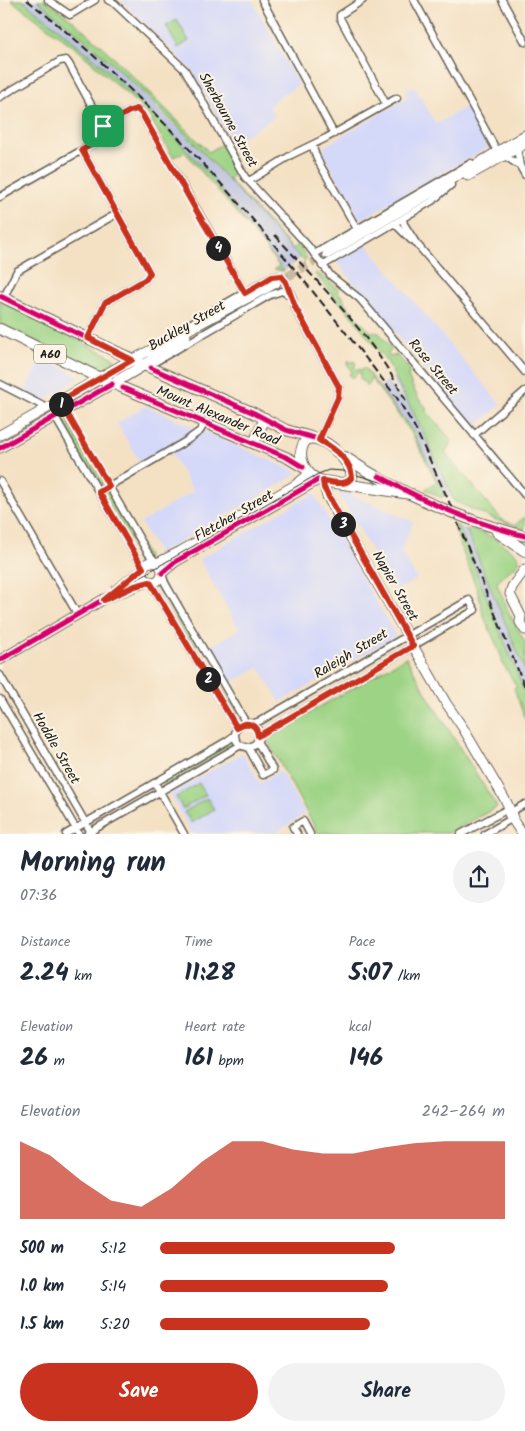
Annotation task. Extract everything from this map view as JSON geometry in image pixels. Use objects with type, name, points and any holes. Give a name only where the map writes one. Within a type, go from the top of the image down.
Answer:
[{"type":"main road","name":"Mount Alexander Road","points":[[2,296],[132,360],[265,418],[286,430],[318,439]]},
{"type":"main road","name":"Mount Alexander Road","points":[[0,329],[112,384],[291,459],[306,470]]},
{"type":"main road","name":"Buckley Street","points":[[100,378],[132,360]]},
{"type":"main road","name":"Buckley Street","points":[[112,384],[144,365]]},
{"type":"main road","points":[[254,443],[265,418]]},
{"type":"main road","points":[[306,470],[301,452],[303,444],[310,438],[318,439]]},
{"type":"main road","name":"A60","points":[[318,439],[361,467],[411,494],[490,527],[525,536]]},
{"type":"main road","name":"A60","points":[[334,449],[352,472],[350,481],[342,484]]},
{"type":"main road","name":"A60","points":[[306,470],[320,481],[411,494]]},
{"type":"main road","name":"A60","points":[[490,527],[525,551]]},
{"type":"street","points":[[48,0],[70,15],[96,0]]},
{"type":"street","points":[[262,0],[334,134]]},
{"type":"street","points":[[364,0],[346,10],[340,15],[340,18],[386,104]]},
{"type":"street","points":[[414,0],[501,153],[520,166],[525,175]]},
{"type":"street","points":[[502,0],[525,42]]},
{"type":"street","name":"Sherbourne Street","points":[[112,1],[186,70],[243,174],[316,257]]},
{"type":"street","points":[[0,97],[60,61],[66,60],[103,126],[106,135],[0,197]]},
{"type":"street","points":[[248,181],[293,154],[334,134],[397,98]]},
{"type":"street","points":[[103,126],[130,111],[137,109],[142,114],[245,293]]},
{"type":"street","points":[[322,266],[435,200],[451,185],[525,135]]},
{"type":"street","points":[[312,145],[318,161],[357,230]]},
{"type":"street","points":[[327,254],[478,163],[521,146],[520,166]]},
{"type":"street","points":[[82,150],[149,270],[149,276],[146,279],[105,303],[88,338]]},
{"type":"street","points":[[316,257],[357,230],[468,164],[478,163]]},
{"type":"street","points":[[434,191],[451,185]]},
{"type":"street","points":[[2,296],[17,271],[118,213]]},
{"type":"street","points":[[403,218],[404,224],[416,243],[525,372]]},
{"type":"street","points":[[394,224],[416,243]]},
{"type":"street","name":"Rose Street","points":[[316,257],[336,280],[360,299],[525,495]]},
{"type":"street","name":"Buckley Street","points":[[166,341],[186,326],[272,277],[278,276],[285,280],[291,296]]},
{"type":"street","name":"Buckley Street","points":[[132,360],[276,283]]},
{"type":"street","name":"Buckley Street","points":[[144,365],[157,361],[275,293],[282,291],[291,296]]},
{"type":"street","points":[[291,296],[295,307],[339,387],[338,398],[318,439]]},
{"type":"street","name":"Buckley Street","points":[[144,365],[218,315]]},
{"type":"street","name":"Buckley Street","points":[[0,435],[100,378]]},
{"type":"street","points":[[0,384],[51,409],[143,569],[144,577],[149,581],[236,732],[236,741],[244,746],[263,775],[273,770],[258,738],[257,728],[249,724],[165,584],[161,567],[149,554],[60,401]]},
{"type":"street","name":"Buckley Street","points":[[0,448],[112,384]]},
{"type":"street","points":[[474,435],[525,392]]},
{"type":"street","points":[[99,492],[186,441],[200,431],[205,423]]},
{"type":"street","name":"Fletcher Street","points":[[156,562],[181,551],[297,484],[306,470]]},
{"type":"street","points":[[0,481],[78,615]]},
{"type":"street","name":"Fletcher Street","points":[[162,574],[175,562],[320,481]]},
{"type":"street","name":"Napier Street","points":[[320,481],[522,834]]},
{"type":"street","points":[[104,600],[148,563],[156,562]]},
{"type":"street","points":[[525,569],[510,592],[511,598],[523,617],[520,622],[525,630]]},
{"type":"street","points":[[0,660],[104,600],[149,581],[158,580],[162,574]]},
{"type":"street","name":"Raleigh Street","points":[[249,724],[260,721],[469,600],[475,610],[258,738]]},
{"type":"street","name":"Hoddle Street","points":[[0,675],[90,833]]},
{"type":"street","name":"Hoddle Street","points":[[0,698],[77,831]]},
{"type":"street","points":[[66,834],[77,831],[86,823],[227,741],[236,732],[249,724]]},
{"type":"street","points":[[90,833],[244,746],[252,746],[258,738]]},
{"type":"street","points":[[155,783],[184,834]]},
{"type":"street","points":[[461,834],[525,804]]},
{"type":"street","points":[[485,834],[509,812]]},
{"type":"street","points":[[296,834],[293,827],[303,821],[310,834]]},
{"type":"shaded area","points":[[22,0],[37,0],[123,74],[193,143],[301,258],[284,271],[190,152],[105,68]]},
{"type":"shaded area","points":[[120,0],[252,0],[299,85],[269,106],[275,117],[232,143],[191,69]]},
{"type":"shaded area","points":[[414,86],[436,124],[466,107],[489,147],[362,219],[359,218],[323,153],[325,146],[407,98],[405,91]]},
{"type":"shaded area","points":[[365,243],[501,405],[473,428],[336,261]]},
{"type":"shaded area","points":[[42,357],[81,377],[43,401],[25,391]]},
{"type":"shaded area","points":[[395,375],[453,498],[445,496],[413,431],[380,387],[387,381],[405,404],[392,378]]},
{"type":"shaded area","points":[[146,406],[297,472],[297,474],[159,554],[141,523],[193,491],[170,451],[142,466],[117,423]]},
{"type":"shaded area","points":[[340,490],[413,522],[401,552],[417,579],[395,592],[338,492]]},
{"type":"shaded area","points":[[314,493],[396,636],[280,702],[259,667],[231,683],[210,647],[239,629],[199,559]]},
{"type":"shaded area","points":[[458,526],[466,529],[525,670],[525,693]]},
{"type":"shaded area","points":[[242,753],[260,783],[280,771],[305,814],[275,833],[192,833],[170,794]]},
{"type":"green space","points":[[11,0],[22,0],[60,30],[105,68],[165,126],[207,172],[284,271],[274,269],[279,266],[258,238],[185,152],[173,157],[148,114],[138,104],[78,50]]},
{"type":"green space","points":[[37,0],[45,0],[70,18],[104,48],[209,152],[225,142],[239,171],[228,179],[293,249],[299,243],[307,258],[304,261],[291,248],[195,144],[138,88],[98,51]]},
{"type":"green space","points":[[177,20],[189,41],[178,48],[166,26]]},
{"type":"green space","points":[[317,273],[339,289],[337,292],[343,297],[345,303],[370,331],[379,333],[392,349],[388,354],[390,357],[397,355],[410,370],[408,377],[418,398],[426,407],[426,411],[452,441],[445,453],[502,520],[515,525],[525,517],[525,529],[496,520],[454,501],[426,438],[388,363],[355,320],[315,274]]},
{"type":"green space","points":[[0,301],[114,358],[115,363],[107,369],[97,370],[0,324]]},
{"type":"green space","points":[[349,360],[351,363],[354,361],[356,364],[354,367],[357,370],[360,369],[361,371],[364,368],[366,370],[413,431],[445,496],[442,495],[442,498],[425,489],[437,482],[411,432],[371,378],[367,386],[359,377],[361,375],[359,372],[352,378],[349,374],[352,372],[347,363]]},
{"type":"green space","points":[[66,420],[102,482],[102,487],[98,486],[61,423]]},
{"type":"green space","points":[[109,491],[147,556],[146,561],[142,560],[104,496],[103,492]]},
{"type":"green space","points":[[455,525],[458,526],[525,693],[525,719],[514,688],[517,687],[502,662],[483,614],[478,592],[458,539]]},
{"type":"green space","points":[[466,529],[483,533],[498,540],[513,552],[520,561],[501,577],[497,584],[509,613],[525,642],[525,670]]},
{"type":"green space","points":[[159,582],[162,583],[197,642],[195,647],[191,646],[156,586]]},
{"type":"green space","points":[[200,655],[204,656],[240,718],[235,722],[198,657]]},
{"type":"green space","points":[[406,657],[430,700],[497,807],[449,833],[318,833],[266,738]]},
{"type":"green space","points":[[233,742],[234,746],[166,786],[163,783],[164,780]]},
{"type":"green space","points":[[199,783],[206,795],[183,809],[176,797]]},
{"type":"green space","points":[[207,798],[214,809],[192,823],[184,812]]},
{"type":"tunnel","points":[[276,283],[327,254]]},
{"type":"tram line","points":[[0,658],[318,474],[329,470],[343,471],[405,489],[525,540]]},
{"type":"railway","points":[[27,0],[80,44],[130,90],[224,187],[312,291],[397,398],[414,426],[447,497],[525,687]]},
{"type":"railway","points":[[275,235],[363,334],[394,379],[407,403]]},
{"type":"cycle path","points":[[0,296],[120,354]]},
{"type":"cycle path","points":[[151,368],[254,413],[286,430],[318,439]]},
{"type":"cycle path","points":[[0,448],[112,384]]},
{"type":"cycle path","points":[[123,388],[288,458],[303,467]]},
{"type":"cycle path","points":[[379,476],[414,495],[450,511],[487,525],[525,536]]},
{"type":"cycle path","points":[[162,573],[175,562],[318,480]]},
{"type":"cycle path","points":[[0,660],[104,599]]},
{"type":"route","points":[[137,109],[140,111],[245,293],[274,276],[280,276],[285,280],[295,307],[338,383],[340,390],[324,432],[319,440],[334,449],[343,458],[352,472],[352,477],[350,481],[342,484],[323,481],[324,488],[413,646],[258,736],[257,728],[251,724],[246,723],[237,728],[149,581],[104,600],[143,568],[99,492],[109,486],[60,401],[132,360],[88,338],[105,303],[146,279],[150,273],[82,150],[105,137],[107,134],[103,126],[130,111],[137,109]]}]
